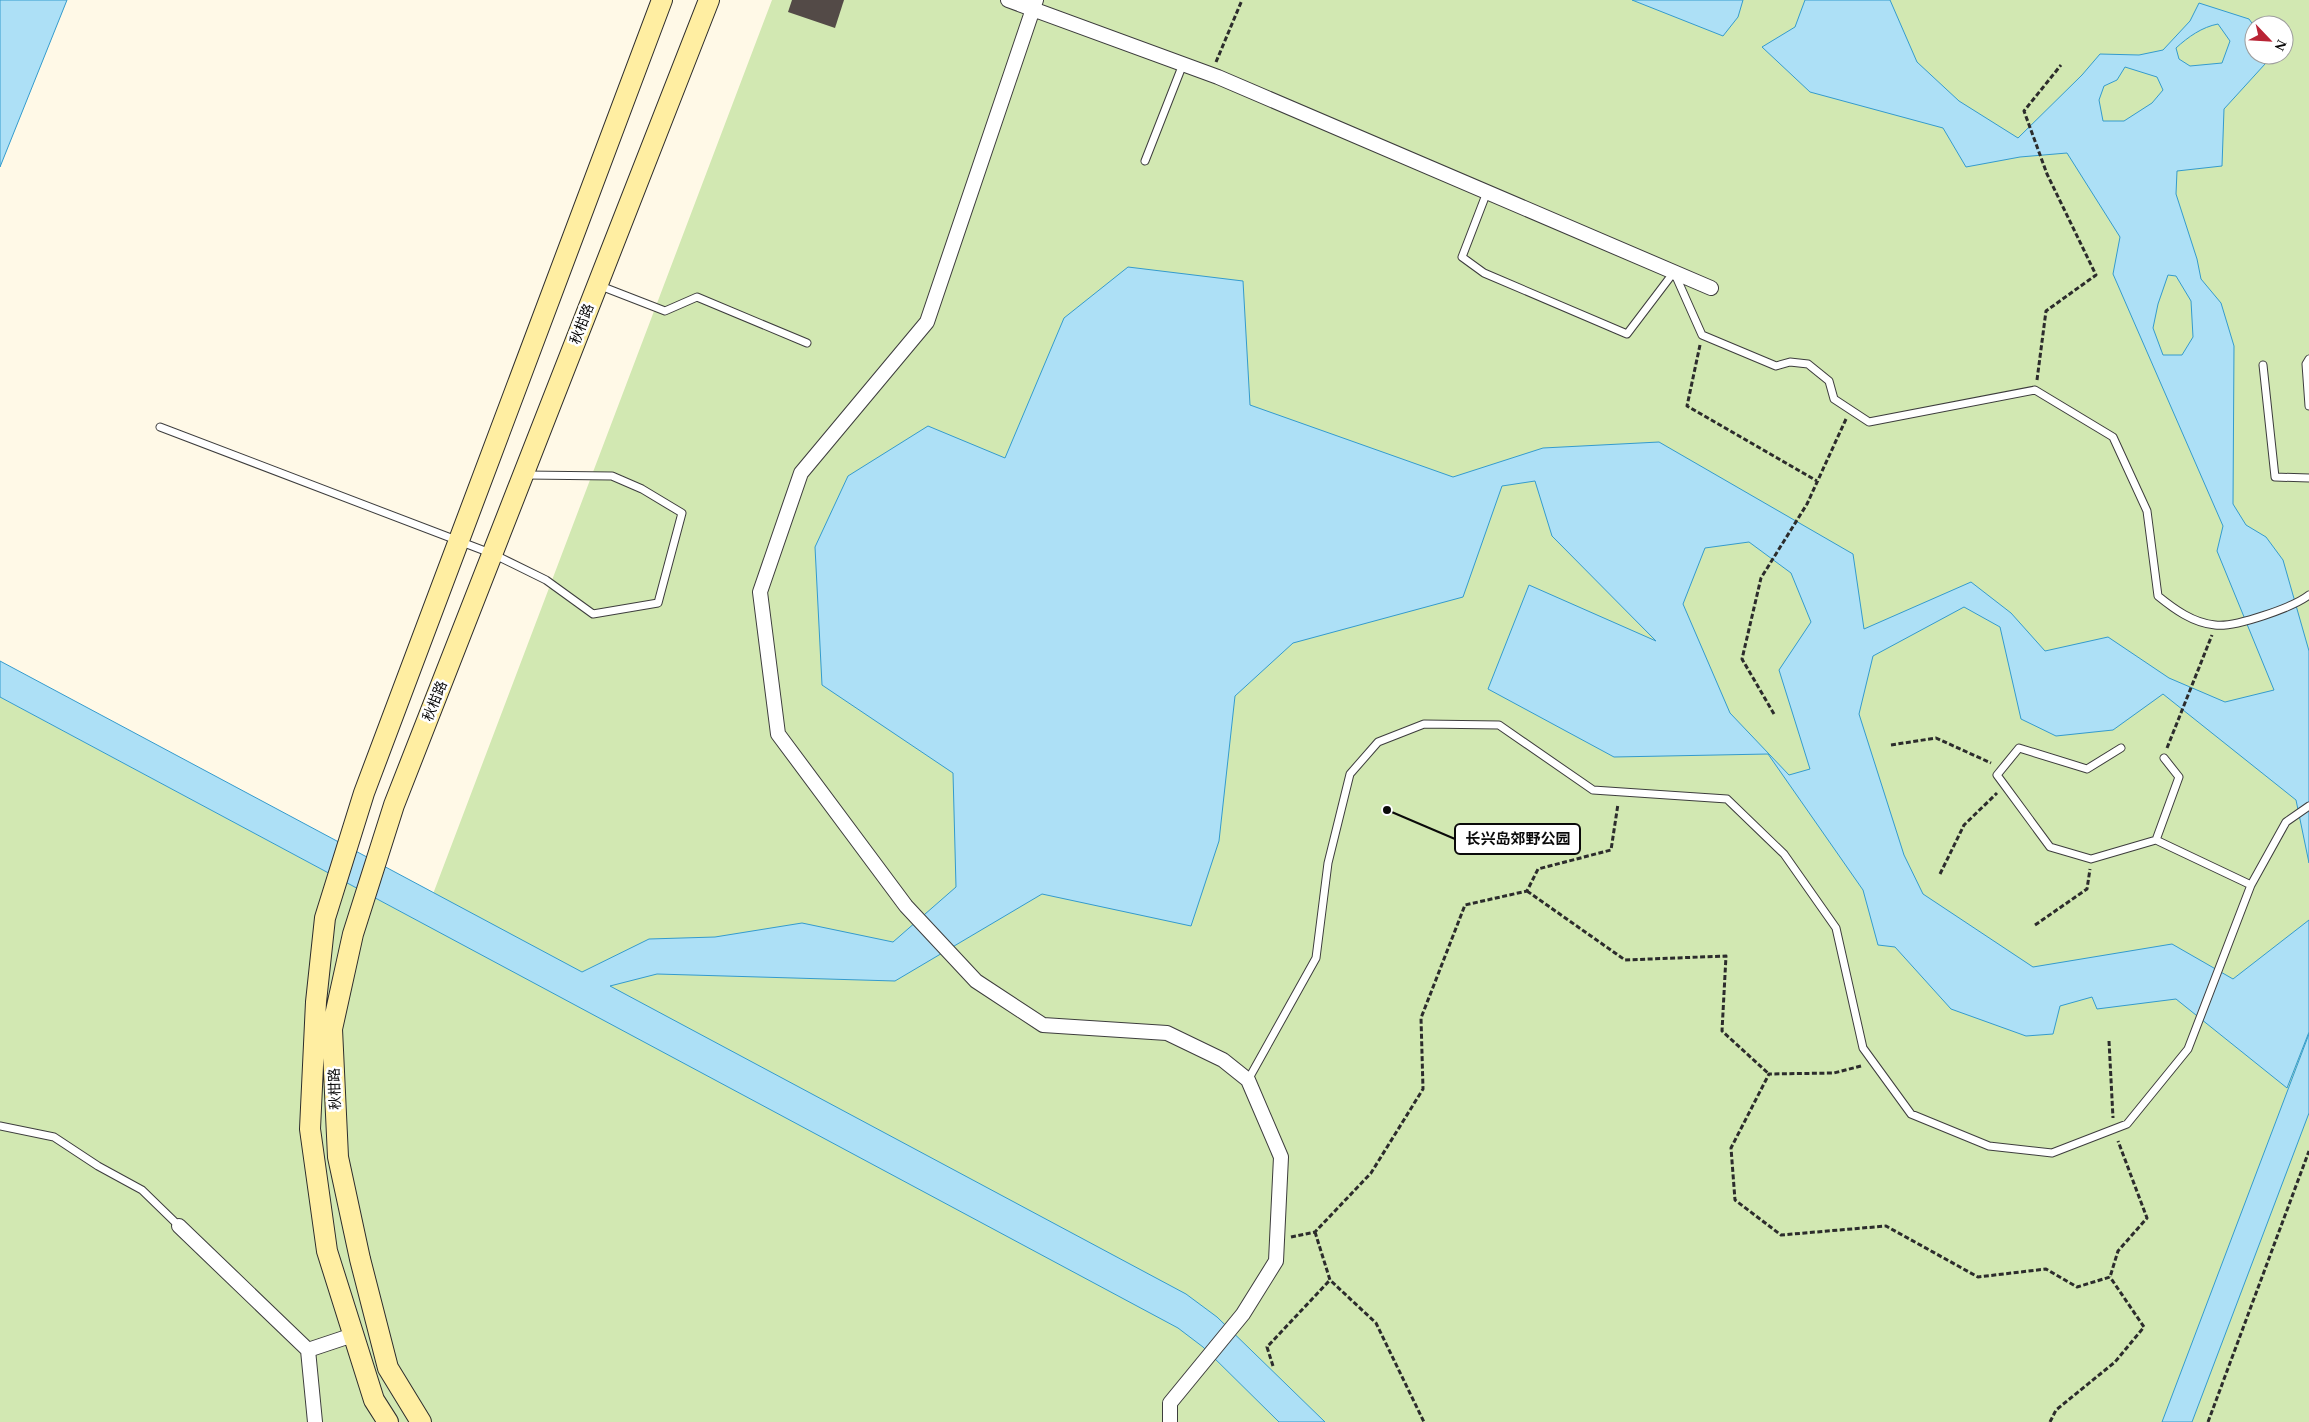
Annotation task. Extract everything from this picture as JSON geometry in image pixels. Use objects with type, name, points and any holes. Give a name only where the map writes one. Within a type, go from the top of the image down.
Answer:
[{"type":"street","name":"秋柑路","points":[[388,1422],[374,1400],[327,1251],[310,1129],[316,1002],[325,918],[364,793],[662,0]]},
{"type":"street","name":"秋柑路","points":[[421,1422],[388,1368],[360,1259],[338,1157],[332,1029],[354,934],[394,805],[494,554],[523,475],[709,0]]},
{"type":"street","points":[[1008,0],[1035,4],[1211,74],[1711,288]]},
{"type":"street","points":[[1035,4],[927,322],[801,473],[760,592],[778,734],[906,906],[976,981],[1043,1025],[1167,1033],[1224,1060],[1248,1080],[1281,1157],[1276,1261],[1233,1326],[1170,1403],[1170,1422]]},
{"type":"street","points":[[179,1226],[308,1350],[315,1422]]},
{"type":"street","points":[[308,1350],[354,1335]]},
{"type":"lane","points":[[1146,161],[1183,64]]},
{"type":"lane","points":[[1487,192],[1462,257],[1484,273],[1627,334],[1674,272],[1702,335],[1776,366],[1790,362],[1808,364],[1829,381],[1834,399],[1869,422],[2035,390],[2113,437],[2147,511],[2158,596],[2178,613],[2216,626],[2254,619],[2301,602],[2309,595]]},
{"type":"lane","points":[[597,285],[665,310],[697,297],[806,343]]},
{"type":"lane","points":[[2309,359],[2306,364],[2309,406]]},
{"type":"lane","points":[[2263,365],[2275,477],[2309,478]]},
{"type":"lane","points":[[160,427],[494,554],[546,580],[593,614],[658,603],[682,513],[642,489],[612,476],[523,475]]},
{"type":"lane","points":[[1248,1080],[1316,958],[1328,863],[1350,774],[1378,742],[1424,724],[1499,725],[1593,790],[1727,798],[1784,854],[1836,928],[1863,1048],[1911,1114],[1989,1146],[2052,1153],[2128,1124],[2188,1049],[2251,885],[2286,822],[2309,806]]},
{"type":"lane","points":[[2121,748],[2087,769],[2019,748],[1997,775],[2050,847],[2091,859],[2156,840],[2251,885]]},
{"type":"lane","points":[[2156,840],[2179,777],[2164,758]]},
{"type":"lane","points":[[0,1126],[54,1137],[98,1166],[142,1190],[179,1226]]},
{"type":"path","points":[[1211,74],[1242,0]]},
{"type":"path","points":[[2035,390],[2046,311],[2096,275],[2047,174],[2024,111],[2062,65]]},
{"type":"path","points":[[1702,335],[1687,406],[1818,480]]},
{"type":"path","points":[[1774,714],[1742,659],[1761,578],[1806,504],[1850,409]]},
{"type":"path","points":[[2164,758],[2216,626]]},
{"type":"path","points":[[1891,745],[1936,738],[2002,768]]},
{"type":"path","points":[[1940,874],[1964,825],[2005,785]]},
{"type":"path","points":[[1527,891],[1538,869],[1611,850],[1620,792]]},
{"type":"path","points":[[2035,925],[2087,889],[2091,859]]},
{"type":"path","points":[[1277,1240],[1315,1232],[1371,1173],[1423,1089],[1421,1018],[1465,905],[1527,891],[1626,960],[1726,956],[1722,1031],[1769,1074],[1834,1072],[1874,1063]]},
{"type":"path","points":[[2109,1041],[2113,1129],[2147,1218],[2118,1251],[2110,1276]]},
{"type":"path","points":[[1769,1074],[1731,1148],[1735,1200],[1780,1235],[1886,1226],[1978,1277],[2046,1269],[2076,1287],[2110,1276]]},
{"type":"path","points":[[2208,1422],[2309,1151]]},
{"type":"path","points":[[1315,1232],[1330,1280],[1376,1323],[1424,1422]]},
{"type":"path","points":[[2050,1422],[2056,1410],[2115,1362],[2144,1327],[2110,1276]]},
{"type":"path","points":[[1273,1366],[1267,1346],[1330,1280]]},
{"type":"green space","points":[[772,0],[2309,0],[2309,1422],[0,1422],[0,697],[422,923]]},
{"type":"water","points":[[0,0],[67,0],[0,167]]},
{"type":"water","points":[[1632,0],[1743,0],[1738,17],[1723,36]]},
{"type":"water","points":[[1805,0],[1890,0],[1917,62],[1959,101],[2018,138],[2082,75],[2100,54],[2139,55],[2163,50],[2190,21],[2199,3],[2244,17],[2244,65],[2264,65],[2224,109],[2222,166],[2177,171],[2176,194],[2197,259],[2201,279],[2221,303],[2234,346],[2233,504],[2246,525],[2266,537],[2283,560],[2309,651],[2309,863],[2296,800],[2163,694],[2113,730],[2056,736],[2021,719],[2000,627],[1964,607],[1873,656],[1859,714],[1904,855],[1923,894],[2033,967],[2172,944],[2233,979],[2309,920],[2309,1032],[2287,1088],[2176,999],[2097,1009],[2092,997],[2060,1006],[2053,1034],[2026,1036],[1951,1009],[1895,947],[1878,945],[1863,890],[1768,754],[1614,757],[1488,689],[1529,585],[1656,641],[1552,536],[1535,481],[1502,486],[1463,597],[1293,643],[1235,696],[1219,841],[1191,926],[1042,894],[895,981],[657,974],[610,986],[1186,1294],[1217,1317],[1325,1422],[1279,1422],[1203,1347],[1178,1328],[0,697],[0,661],[582,972],[649,939],[715,937],[802,923],[893,942],[956,887],[953,773],[822,685],[815,547],[848,476],[928,426],[1005,458],[1064,318],[1128,267],[1243,281],[1250,405],[1453,477],[1543,448],[1659,442],[1853,554],[1864,629],[1971,582],[2011,613],[2045,651],[2108,637],[2169,678],[2225,702],[2274,690],[2217,551],[2223,526],[2113,274],[2120,237],[2067,153],[2020,157],[1966,167],[1943,128],[1810,92],[1762,47],[1795,27]],"holes":[[[2218,24],[2230,41],[2222,63],[2190,66],[2179,59],[2176,48],[2206,27]],[[2125,67],[2157,77],[2163,90],[2152,103],[2124,121],[2103,121],[2099,100],[2104,86],[2117,80]],[[2168,275],[2176,276],[2191,301],[2193,337],[2182,355],[2163,355],[2153,328],[2158,304]],[[1749,542],[1791,573],[1811,622],[1779,670],[1810,769],[1789,775],[1730,713],[1683,604],[1705,548]]]},
{"type":"water","points":[[2309,1034],[2309,1113],[2192,1422],[2162,1422]]},
{"type":"building","points":[[792,0],[844,0],[835,28],[788,12]]},
{"type":"place","name":"长兴岛郊野公园","points":[[1387,810]]}]
